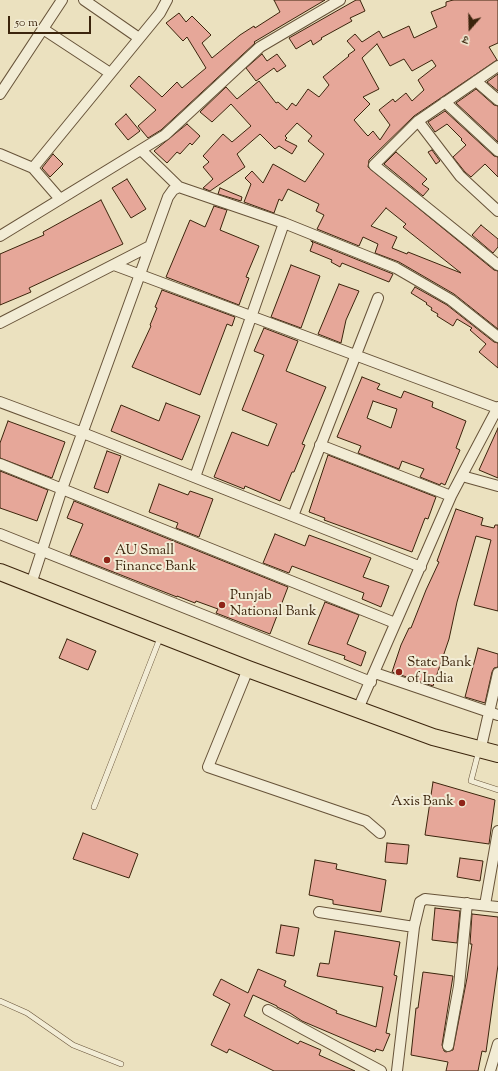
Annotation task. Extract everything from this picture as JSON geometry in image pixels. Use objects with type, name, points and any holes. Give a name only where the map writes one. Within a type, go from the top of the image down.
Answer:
[{"type":"main road","points":[[0,565],[360,706]]},
{"type":"main road","points":[[0,572],[248,669],[430,729],[480,746],[498,754]]},
{"type":"main road","points":[[480,746],[498,747]]},
{"type":"street","points":[[1,91],[62,0]]},
{"type":"street","points":[[84,0],[139,38]]},
{"type":"street","points":[[33,168],[160,13],[167,0]]},
{"type":"street","points":[[0,236],[165,135],[260,47],[340,0]]},
{"type":"street","points":[[43,29],[110,73]]},
{"type":"street","points":[[498,66],[418,121],[374,165],[498,265]]},
{"type":"street","points":[[476,80],[498,100]]},
{"type":"street","points":[[445,102],[498,151]]},
{"type":"street","points":[[418,121],[460,176],[498,211]]},
{"type":"street","points":[[141,150],[179,187],[284,223],[396,268],[451,300],[498,336]]},
{"type":"street","points":[[0,154],[33,168],[60,199]]},
{"type":"street","points":[[33,578],[62,489],[168,197],[173,190],[179,187]]},
{"type":"street","points":[[195,477],[284,223]]},
{"type":"street","points":[[0,323],[150,246]]},
{"type":"street","points":[[114,265],[498,407],[495,419],[451,496],[360,706]]},
{"type":"street","points":[[293,516],[378,298]]},
{"type":"street","points":[[0,402],[83,433],[421,567]]},
{"type":"street","points":[[320,445],[451,496]]},
{"type":"street","points":[[0,464],[396,623]]},
{"type":"street","points":[[462,476],[498,486]]},
{"type":"street","points":[[0,534],[373,677],[493,714]]},
{"type":"street","points":[[248,669],[208,767],[366,821],[380,833]]},
{"type":"street","points":[[480,746],[493,714],[498,673]]},
{"type":"street","points":[[485,905],[498,831]]},
{"type":"street","points":[[397,1071],[414,927],[420,902],[425,899],[498,907]]},
{"type":"street","points":[[448,1046],[458,986],[467,903]]},
{"type":"street","points":[[319,912],[414,927]]},
{"type":"street","points":[[268,1010],[381,1071]]},
{"type":"street","points":[[490,1071],[498,1044]]},
{"type":"lane","points":[[94,807],[161,635]]},
{"type":"lane","points":[[480,746],[471,781],[498,790]]},
{"type":"lane","points":[[0,1001],[28,1013],[73,1045],[121,1064]]},
{"type":"building","points":[[274,0],[325,0],[254,42],[255,43],[161,130],[148,138],[138,126],[156,110],[130,86],[139,76],[162,97],[177,82],[182,88],[206,68],[187,37],[183,41],[166,23],[179,13],[186,22],[192,16],[211,35],[202,43],[212,58],[240,35],[254,26],[255,28],[280,12]]},
{"type":"building","points":[[356,0],[360,0],[365,11],[350,18],[352,21],[321,38],[322,39],[313,45],[311,40],[296,49],[289,38]]},
{"type":"building","points":[[453,0],[498,0],[498,43],[489,47],[497,60],[414,116],[369,160],[368,167],[494,270],[498,271],[498,329],[454,294],[399,262],[375,253],[378,244],[363,237],[359,246],[317,229],[324,215],[316,211],[319,204],[288,189],[282,201],[279,199],[274,213],[244,202],[251,184],[245,178],[252,171],[263,183],[273,164],[305,182],[324,154],[308,141],[312,136],[297,123],[285,136],[287,138],[285,140],[297,146],[292,154],[279,146],[275,149],[260,134],[237,154],[245,167],[210,191],[203,188],[213,179],[203,167],[209,162],[203,156],[223,134],[232,142],[251,126],[231,104],[212,122],[200,112],[226,87],[237,99],[259,81],[276,103],[278,102],[287,110],[292,103],[296,106],[308,89],[319,97],[329,85],[323,77],[355,50],[347,41],[355,34],[362,42],[379,31],[383,38],[409,26],[414,38],[437,27],[431,12],[446,6],[446,2]],"holes":[[[377,44],[390,66],[404,59],[412,71],[432,60],[436,66],[418,80],[424,90],[412,101],[406,93],[395,102],[393,99],[379,110],[390,125],[380,140],[373,131],[368,136],[354,120],[370,104],[363,97],[379,89],[362,58]],[[386,208],[406,224],[403,227],[461,273],[408,252],[407,254],[392,248],[397,237],[371,226]]]},
{"type":"building","points":[[262,54],[267,61],[277,54],[286,66],[277,72],[274,68],[256,81],[246,68]]},
{"type":"building","points":[[498,74],[498,91],[487,82]]},
{"type":"building","points":[[476,89],[494,105],[498,106],[498,142],[456,103]]},
{"type":"building","points":[[445,111],[494,156],[498,157],[498,177],[485,164],[471,177],[465,172],[453,157],[466,145],[461,140],[462,139],[447,124],[435,132],[428,122]]},
{"type":"building","points":[[126,114],[140,131],[128,140],[115,124]]},
{"type":"building","points":[[187,124],[200,136],[192,145],[190,143],[180,154],[177,152],[167,163],[154,151]]},
{"type":"building","points":[[432,150],[440,161],[436,164],[428,152]]},
{"type":"building","points":[[396,152],[427,179],[422,184],[429,189],[423,196],[384,164]]},
{"type":"building","points":[[53,154],[63,164],[50,177],[42,168]]},
{"type":"building","points":[[127,179],[146,209],[131,218],[112,188]]},
{"type":"building","points":[[220,188],[242,197],[241,201],[218,194]]},
{"type":"building","points":[[101,200],[123,244],[29,288],[31,292],[0,305],[0,254],[44,235],[43,232]]},
{"type":"building","points":[[214,206],[227,210],[220,230],[259,246],[246,277],[249,278],[239,305],[166,277],[190,220],[205,227]]},
{"type":"building","points":[[481,225],[498,239],[498,247],[493,253],[472,235]]},
{"type":"building","points":[[311,241],[393,274],[389,282],[342,263],[340,267],[331,262],[332,260],[310,251],[313,243]]},
{"type":"building","points":[[291,265],[320,276],[301,328],[271,317]]},
{"type":"building","points":[[339,284],[359,291],[346,320],[341,343],[318,334]]},
{"type":"building","points":[[415,287],[447,305],[494,342],[498,343],[498,368],[479,352],[486,344],[470,330],[472,328],[457,319],[453,326],[437,316],[438,314],[431,310],[432,308],[426,304],[427,303],[411,293]]},
{"type":"building","points":[[162,290],[235,317],[232,326],[227,324],[200,395],[132,367],[151,326],[150,325],[157,308],[155,307]]},
{"type":"building","points":[[264,328],[298,341],[286,371],[326,387],[302,444],[305,445],[280,501],[245,486],[244,489],[214,477],[232,432],[268,446],[277,424],[242,410],[264,355],[254,351]]},
{"type":"building","points":[[362,377],[380,384],[377,389],[401,398],[404,391],[433,402],[432,407],[466,421],[456,448],[460,450],[445,485],[441,483],[440,485],[420,477],[424,469],[402,461],[399,469],[358,453],[361,446],[337,437]],"holes":[[[373,401],[397,409],[391,428],[367,418]]]},
{"type":"building","points":[[166,403],[200,416],[182,460],[111,431],[121,405],[159,421]]},
{"type":"building","points":[[8,421],[65,442],[52,478],[0,458],[0,443]]},
{"type":"building","points":[[498,428],[498,478],[479,470]]},
{"type":"building","points":[[107,451],[121,456],[108,493],[94,488]]},
{"type":"building","points":[[328,455],[436,497],[428,519],[425,518],[412,552],[324,520],[325,518],[309,512]]},
{"type":"building","points":[[0,471],[48,490],[37,521],[0,508]]},
{"type":"building","points":[[159,484],[188,495],[190,491],[213,499],[199,537],[176,528],[178,523],[149,512]]},
{"type":"building","points":[[74,501],[288,587],[270,634],[216,613],[218,609],[196,601],[195,603],[177,597],[70,555],[83,524],[67,518]]},
{"type":"building","points":[[456,509],[483,518],[481,525],[494,528],[495,525],[498,525],[498,611],[474,605],[491,540],[476,536],[457,602],[449,639],[433,686],[392,672],[401,645],[409,628],[411,628],[439,562],[437,561]]},
{"type":"building","points":[[275,534],[305,546],[309,535],[371,558],[363,577],[389,586],[381,607],[362,599],[364,593],[292,566],[289,573],[263,563]]},
{"type":"building","points":[[325,602],[359,615],[347,644],[366,652],[361,666],[344,659],[345,656],[308,644]]},
{"type":"building","points":[[67,639],[96,651],[88,670],[59,658]]},
{"type":"building","points":[[478,648],[498,654],[498,667],[494,668],[492,672],[485,703],[465,697]]},
{"type":"building","points":[[433,782],[495,800],[489,844],[425,835]]},
{"type":"building","points":[[83,833],[138,854],[129,878],[73,859]]},
{"type":"building","points":[[387,843],[409,845],[407,864],[385,862]]},
{"type":"building","points":[[460,858],[483,861],[480,881],[457,877]]},
{"type":"building","points":[[315,860],[337,864],[336,869],[386,880],[381,912],[333,904],[333,900],[309,895]]},
{"type":"building","points":[[435,908],[460,911],[457,943],[432,940]]},
{"type":"building","points":[[472,914],[498,917],[498,965],[486,1052],[482,1051],[478,1071],[446,1071],[448,1062],[411,1055],[416,1008],[418,1008],[423,972],[453,976],[442,1045],[444,1051],[446,1052],[453,1050],[472,944],[470,944]]},
{"type":"building","points":[[281,925],[299,928],[294,956],[276,953]]},
{"type":"building","points":[[335,931],[400,942],[394,975],[397,976],[386,1033],[390,1034],[383,1051],[376,1049],[375,1052],[302,1021],[277,1006],[253,995],[244,1016],[298,1044],[300,1041],[321,1050],[319,1055],[355,1071],[274,1071],[229,1049],[227,1053],[211,1045],[230,1004],[213,995],[221,979],[248,993],[258,969],[286,981],[284,986],[337,1011],[336,1013],[376,1027],[383,987],[317,976],[320,963],[329,964]]},
{"type":"place","name":"AU Small Finance Bank","points":[[107,560]]},
{"type":"place","name":"Punjab National Bank","points":[[222,605]]},
{"type":"place","name":"State Bank of India","points":[[399,672]]},
{"type":"place","name":"Axis Bank","points":[[462,803]]}]
